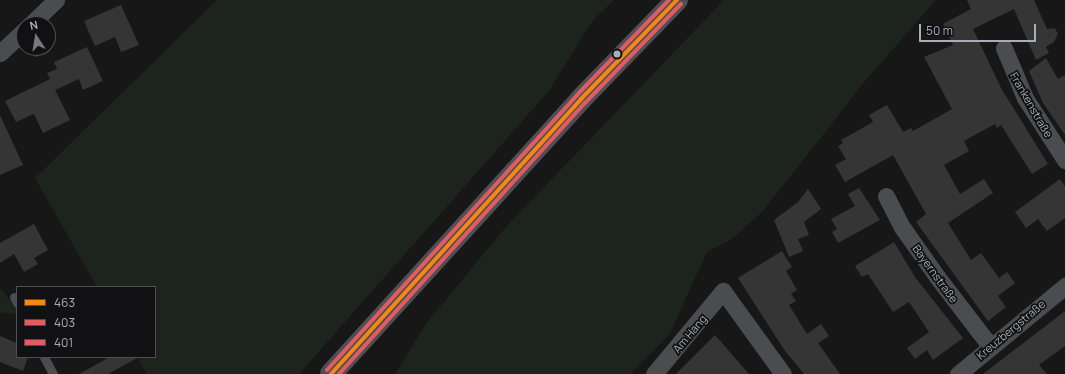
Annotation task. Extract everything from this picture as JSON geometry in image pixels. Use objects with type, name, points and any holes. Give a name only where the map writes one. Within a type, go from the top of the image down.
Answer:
[{"type":"main road","points":[[331,374],[581,99],[677,0]]},
{"type":"street","points":[[39,16],[56,0]]},
{"type":"street","points":[[0,53],[16,38]]},
{"type":"street","name":"Frankenstraße","points":[[1004,48],[1025,98],[1065,160]]},
{"type":"street","name":"Bayernstraße","points":[[886,196],[902,227],[991,347]]},
{"type":"street","name":"Kreuzbergstraße","points":[[958,374],[1065,286]]},
{"type":"street","name":"Am Hang","points":[[654,374],[723,291],[783,374]]},
{"type":"lane","points":[[45,358],[54,374]]},
{"type":"shaded area","points":[[217,0],[614,0],[593,20],[548,92],[299,374],[147,374],[138,358],[156,358],[156,286],[96,286],[35,178]]},
{"type":"shaded area","points":[[724,0],[936,0],[866,80],[763,211],[732,239],[707,252],[669,335],[630,374],[395,374],[426,324],[504,229]]},
{"type":"shaded area","points":[[0,288],[16,309],[16,314],[0,313]]},
{"type":"building","points":[[967,0],[1034,0],[1047,29],[1055,28],[1058,34],[1054,42],[1046,47],[1049,53],[1036,60],[1014,9],[973,29],[1001,88],[1048,164],[1032,174],[1001,125],[997,128],[995,124],[964,141],[969,151],[944,165],[960,194],[984,179],[993,193],[948,223],[971,260],[981,253],[999,278],[1007,272],[1015,283],[998,296],[1006,307],[988,321],[916,222],[926,214],[893,155],[845,182],[835,165],[846,159],[838,146],[843,143],[841,140],[873,122],[869,115],[887,105],[903,132],[911,128],[913,131],[952,109],[924,57],[953,45],[943,24],[971,9]]},
{"type":"building","points":[[121,5],[139,45],[121,52],[115,37],[95,46],[84,21]]},
{"type":"building","points":[[87,47],[103,81],[83,90],[79,79],[55,90],[70,120],[43,133],[34,114],[16,122],[5,101],[50,79],[47,73],[57,69],[54,62]]},
{"type":"building","points":[[1046,58],[1058,79],[1065,75],[1065,135],[1043,103],[1029,71]]},
{"type":"building","points":[[0,115],[23,165],[0,175]]},
{"type":"building","points":[[1060,179],[1065,186],[1065,218],[1047,231],[1038,219],[1026,228],[1015,212]]},
{"type":"building","points":[[859,188],[880,220],[838,243],[832,232],[837,229],[831,219],[855,206],[848,194]]},
{"type":"building","points":[[808,189],[821,209],[804,222],[809,235],[798,239],[803,251],[789,257],[774,220],[798,202]]},
{"type":"building","points":[[34,224],[48,250],[34,258],[38,264],[24,272],[14,254],[0,263],[0,243]]},
{"type":"building","points":[[894,242],[915,277],[963,338],[933,360],[927,350],[915,359],[907,348],[929,332],[909,302],[893,312],[868,274],[862,277],[855,266]]},
{"type":"building","points":[[782,251],[792,267],[786,271],[797,290],[791,294],[796,301],[789,305],[807,334],[821,324],[829,336],[818,343],[840,374],[804,374],[785,351],[738,278]]},
{"type":"building","points":[[1065,311],[1065,346],[1039,365],[1047,374],[983,374]]},
{"type":"building","points":[[715,335],[749,374],[676,374]]},
{"type":"building","points":[[0,336],[16,343],[16,358],[28,358],[23,371],[0,362]]},
{"type":"building","points":[[108,358],[137,358],[108,374],[79,374]]},
{"type":"transit line","name":"401","points":[[327,370],[577,95],[669,0]]},
{"type":"transit line","name":"463","points":[[331,374],[581,99],[677,0]]},
{"type":"transit line","name":"403","points":[[339,374],[585,103],[681,4]]}]
